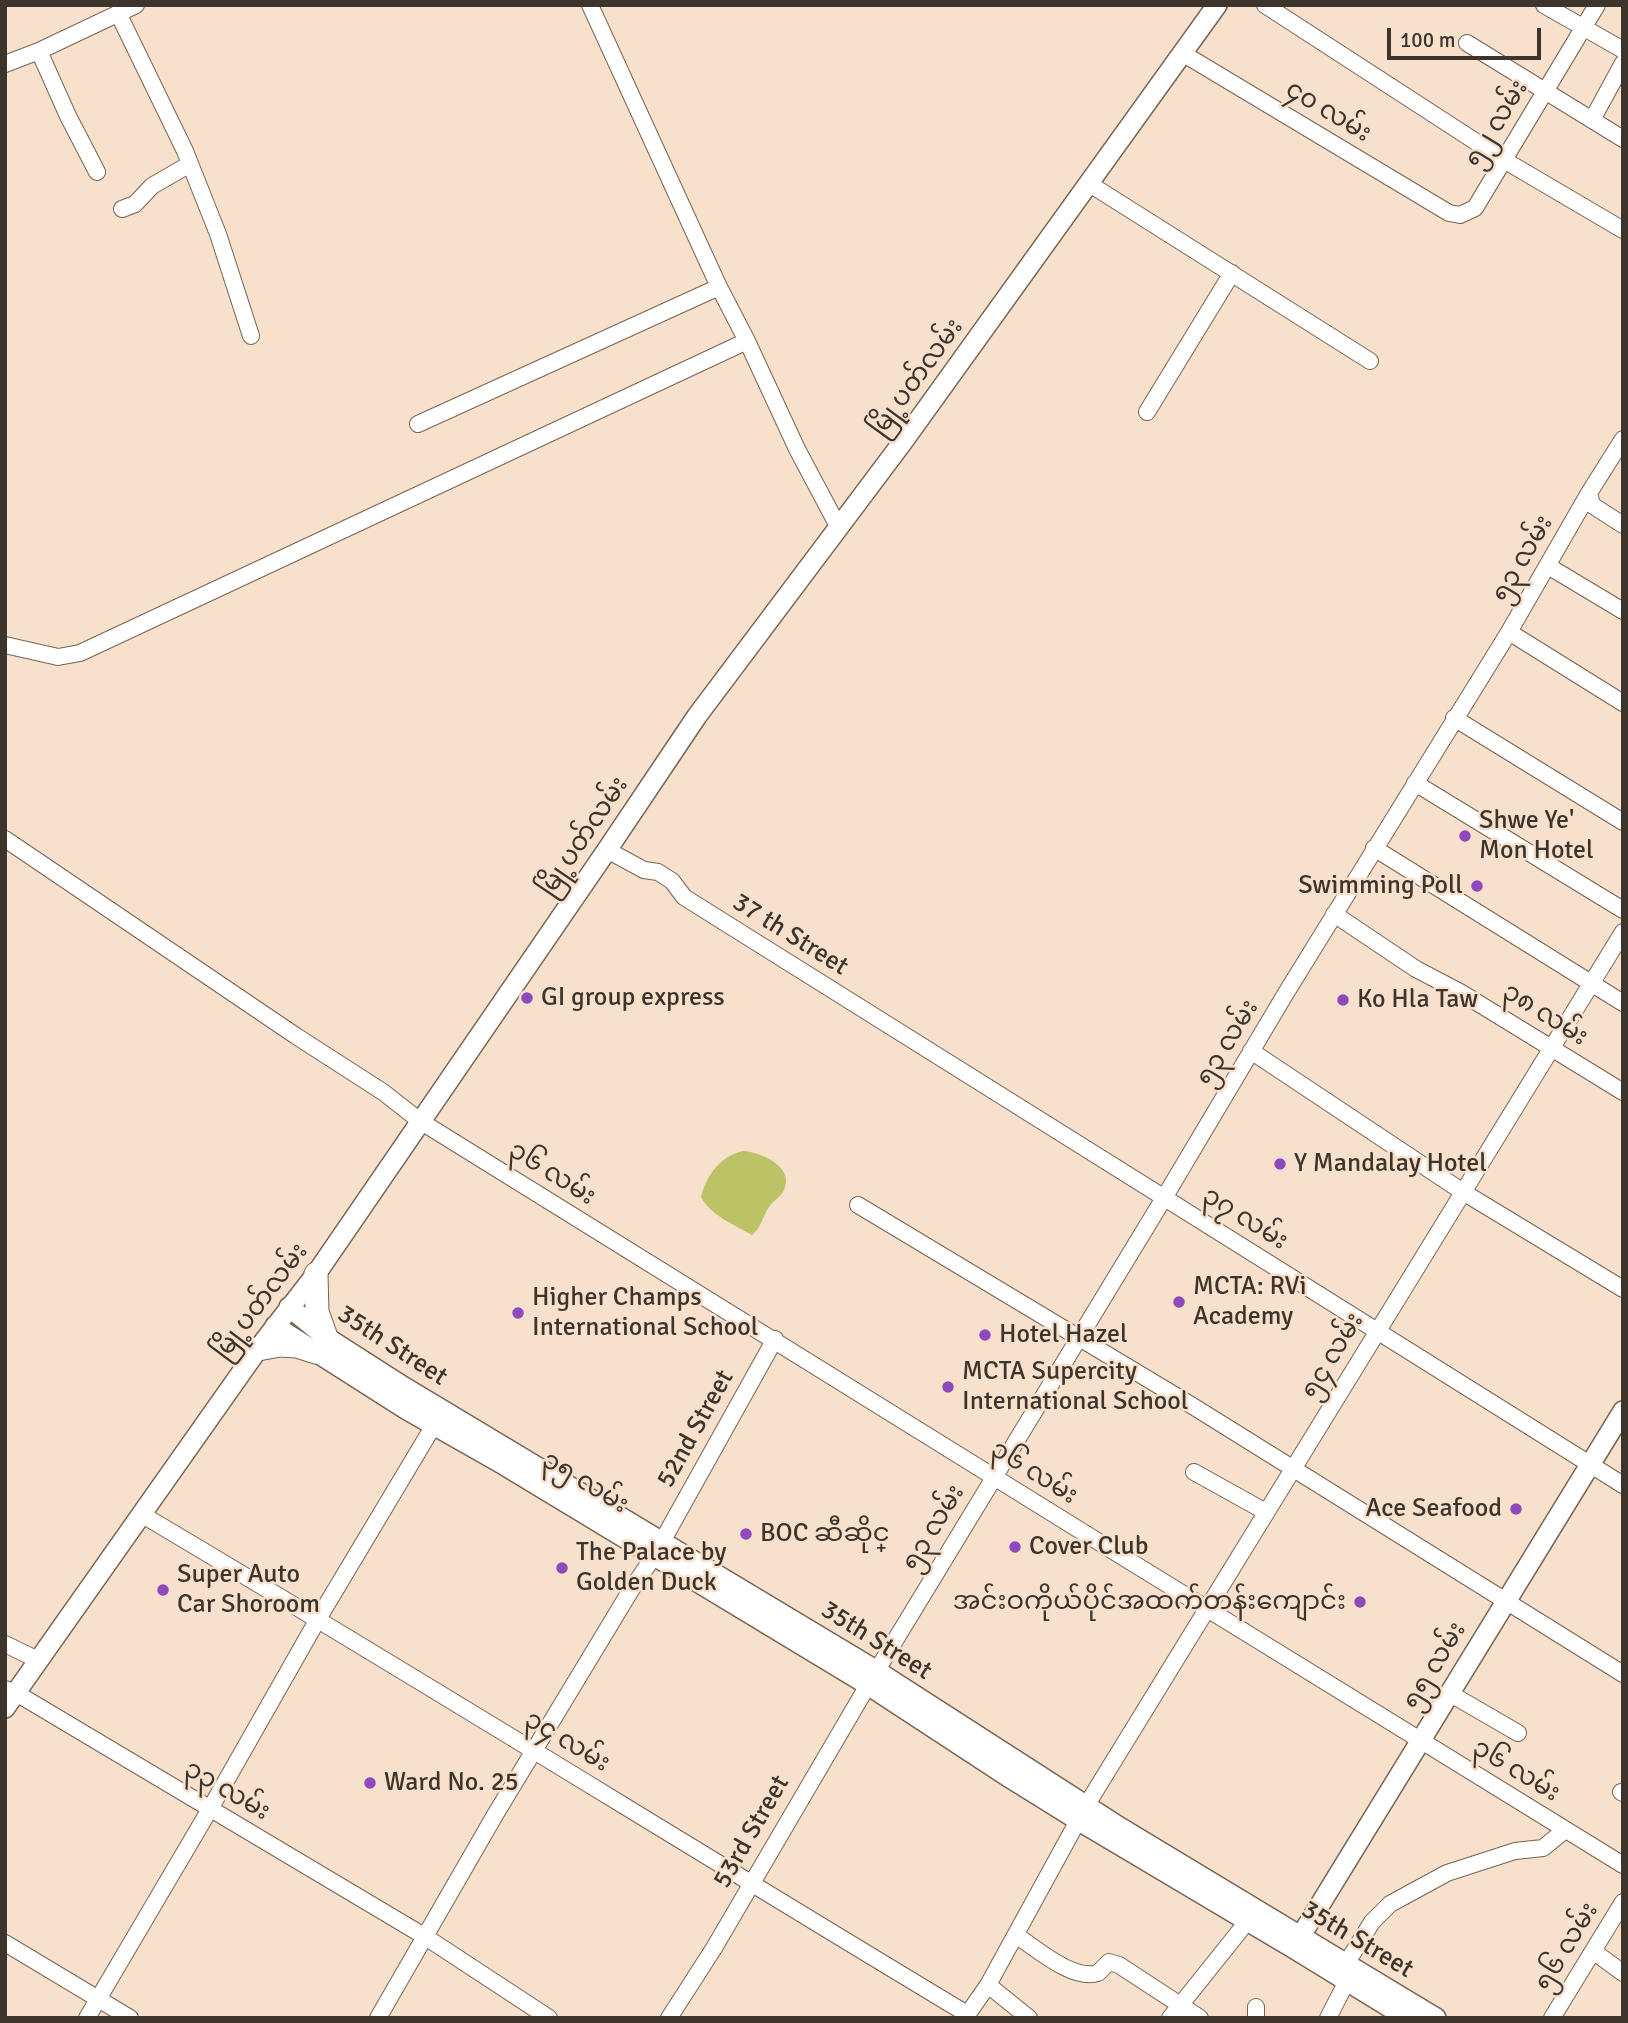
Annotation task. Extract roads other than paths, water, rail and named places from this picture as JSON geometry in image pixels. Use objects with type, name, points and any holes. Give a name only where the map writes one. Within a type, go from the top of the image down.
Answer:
[{"type":"highway","points":[[258,1349],[280,1345],[321,1344],[316,1273]]},
{"type":"main road","name":"မြို့ပတ်လမ်း","points":[[9,1697],[258,1349],[316,1273],[705,705],[954,372],[1217,5]]},
{"type":"main road","name":"35th Street","points":[[289,1307],[321,1344],[657,1549]]},
{"type":"main road","points":[[275,1326],[321,1344]]},
{"type":"main road","name":"၃၅ လမ်း","points":[[399,1394],[434,1425],[657,1549],[872,1678]]},
{"type":"main road","name":"၅၅ လမ်း","points":[[1297,1942],[1623,1411]]},
{"type":"main road","name":"35th Street","points":[[872,1678],[1010,1778],[1083,1814],[1347,1973],[1436,2018]]},
{"type":"main road","name":"35th Street","points":[[1347,1973],[1407,2018]]},
{"type":"street","points":[[5,64],[39,51],[136,5]]},
{"type":"street","points":[[590,5],[719,287],[797,449],[839,528]]},
{"type":"street","points":[[1265,5],[1504,160],[1623,230]]},
{"type":"street","points":[[1544,5],[1623,51]]},
{"type":"street","name":"၅၂ လမ်း","points":[[1449,213],[1460,215],[1475,208],[1597,5]]},
{"type":"street","points":[[118,13],[190,164],[218,234],[251,336]]},
{"type":"street","points":[[1467,43],[1623,139]]},
{"type":"street","points":[[39,51],[97,172]]},
{"type":"street","name":"၄၀ လမ်း","points":[[1182,53],[1449,213]]},
{"type":"street","points":[[1592,120],[1623,63]]},
{"type":"street","points":[[122,209],[140,199],[152,186],[190,164]]},
{"type":"street","points":[[1088,183],[1370,361]]},
{"type":"street","points":[[1147,412],[1232,273]]},
{"type":"street","points":[[418,424],[719,287]]},
{"type":"street","points":[[5,645],[58,657],[80,653],[747,341]]},
{"type":"street","name":"၅၃ လမ်း","points":[[872,1678],[1374,848],[1509,632],[1623,439]]},
{"type":"street","points":[[1589,493],[1591,505],[1623,525]]},
{"type":"street","points":[[1548,566],[1623,611]]},
{"type":"street","points":[[1509,632],[1623,704]]},
{"type":"street","points":[[1454,719],[1623,822]]},
{"type":"street","points":[[1415,783],[1623,910]]},
{"type":"street","name":"၃၆ လမ်း","points":[[5,839],[296,1036],[383,1091],[420,1121],[1420,1742],[1623,1865]]},
{"type":"street","points":[[1374,848],[1623,1003]]},
{"type":"street","name":"37 th Street","points":[[607,850],[644,870],[658,872],[672,881],[684,897],[949,1062]]},
{"type":"street","name":"၃၈ လမ်း","points":[[1334,915],[1416,969],[1460,992],[1623,1092]]},
{"type":"street","name":"၅၄ လမ်း","points":[[966,2016],[988,1985],[1083,1814],[1207,1609],[1623,932]]},
{"type":"street","points":[[1251,1051],[1463,1192],[1623,1289]]},
{"type":"street","name":"၃၇ လမ်း","points":[[949,1062],[1623,1485]]},
{"type":"street","points":[[858,1205],[1191,1405],[1623,1674]]},
{"type":"street","name":"52nd Street","points":[[378,2018],[424,1936],[657,1549],[775,1339]]},
{"type":"street","points":[[87,2018],[318,1619],[434,1425]]},
{"type":"street","points":[[1194,1472],[1266,1512]]},
{"type":"street","name":"၃၄ လမ်း","points":[[141,1514],[535,1750],[966,2016]]},
{"type":"street","points":[[5,1644],[38,1660]]},
{"type":"street","name":"53rd Street","points":[[670,2018],[872,1678]]},
{"type":"street","points":[[1449,1693],[1518,1733]]},
{"type":"street","name":"၃၃ လမ်း","points":[[9,1697],[210,1809],[424,1936],[549,2018]]},
{"type":"street","points":[[1328,2018],[1372,1922],[1390,1904],[1447,1872],[1516,1851],[1543,1848],[1565,1830]]},
{"type":"street","name":"၅၆ လမ်း","points":[[1552,2018],[1623,1902]]},
{"type":"street","points":[[1175,2012],[1252,1915]]},
{"type":"street","points":[[1017,1936],[1082,1975],[1098,1973],[1109,1962],[1119,1965],[1133,1973],[1175,2012],[1200,2018]]},
{"type":"street","points":[[5,1943],[130,2018]]},
{"type":"street","points":[[1593,1951],[1623,1973]]},
{"type":"street","points":[[988,1985],[1029,2018]]},
{"type":"place","name":"Shwe Ye' Mon Hotel","points":[[1465,836]]},
{"type":"place","name":"Swimming Poll","points":[[1477,886]]},
{"type":"place","name":"GI group express","points":[[527,998]]},
{"type":"place","name":"Ko Hla Taw","points":[[1343,1000]]},
{"type":"place","name":"Y Mandalay Hotel","points":[[1280,1164]]},
{"type":"place","name":"MCTA: RVi Academy","points":[[1179,1302]]},
{"type":"place","name":"Higher Champs International School","points":[[518,1313]]},
{"type":"place","name":"Hotel Hazel","points":[[985,1335]]},
{"type":"place","name":"MCTA Supercity International School","points":[[948,1387]]},
{"type":"place","name":"Ace Seafood","points":[[1516,1509]]},
{"type":"place","name":"BOC ဆီဆိုင္","points":[[746,1534]]},
{"type":"place","name":"Cover Club","points":[[1015,1547]]},
{"type":"place","name":"The Palace by Golden Duck","points":[[562,1568]]},
{"type":"place","name":"Super Auto Car Shoroom","points":[[163,1590]]},
{"type":"place","name":"အင်းဝကိုယ်ပိုင်အထက်တန်းကျောင်း","points":[[1360,1602]]},
{"type":"place","name":"Ward No. 25","points":[[370,1783]]}]
